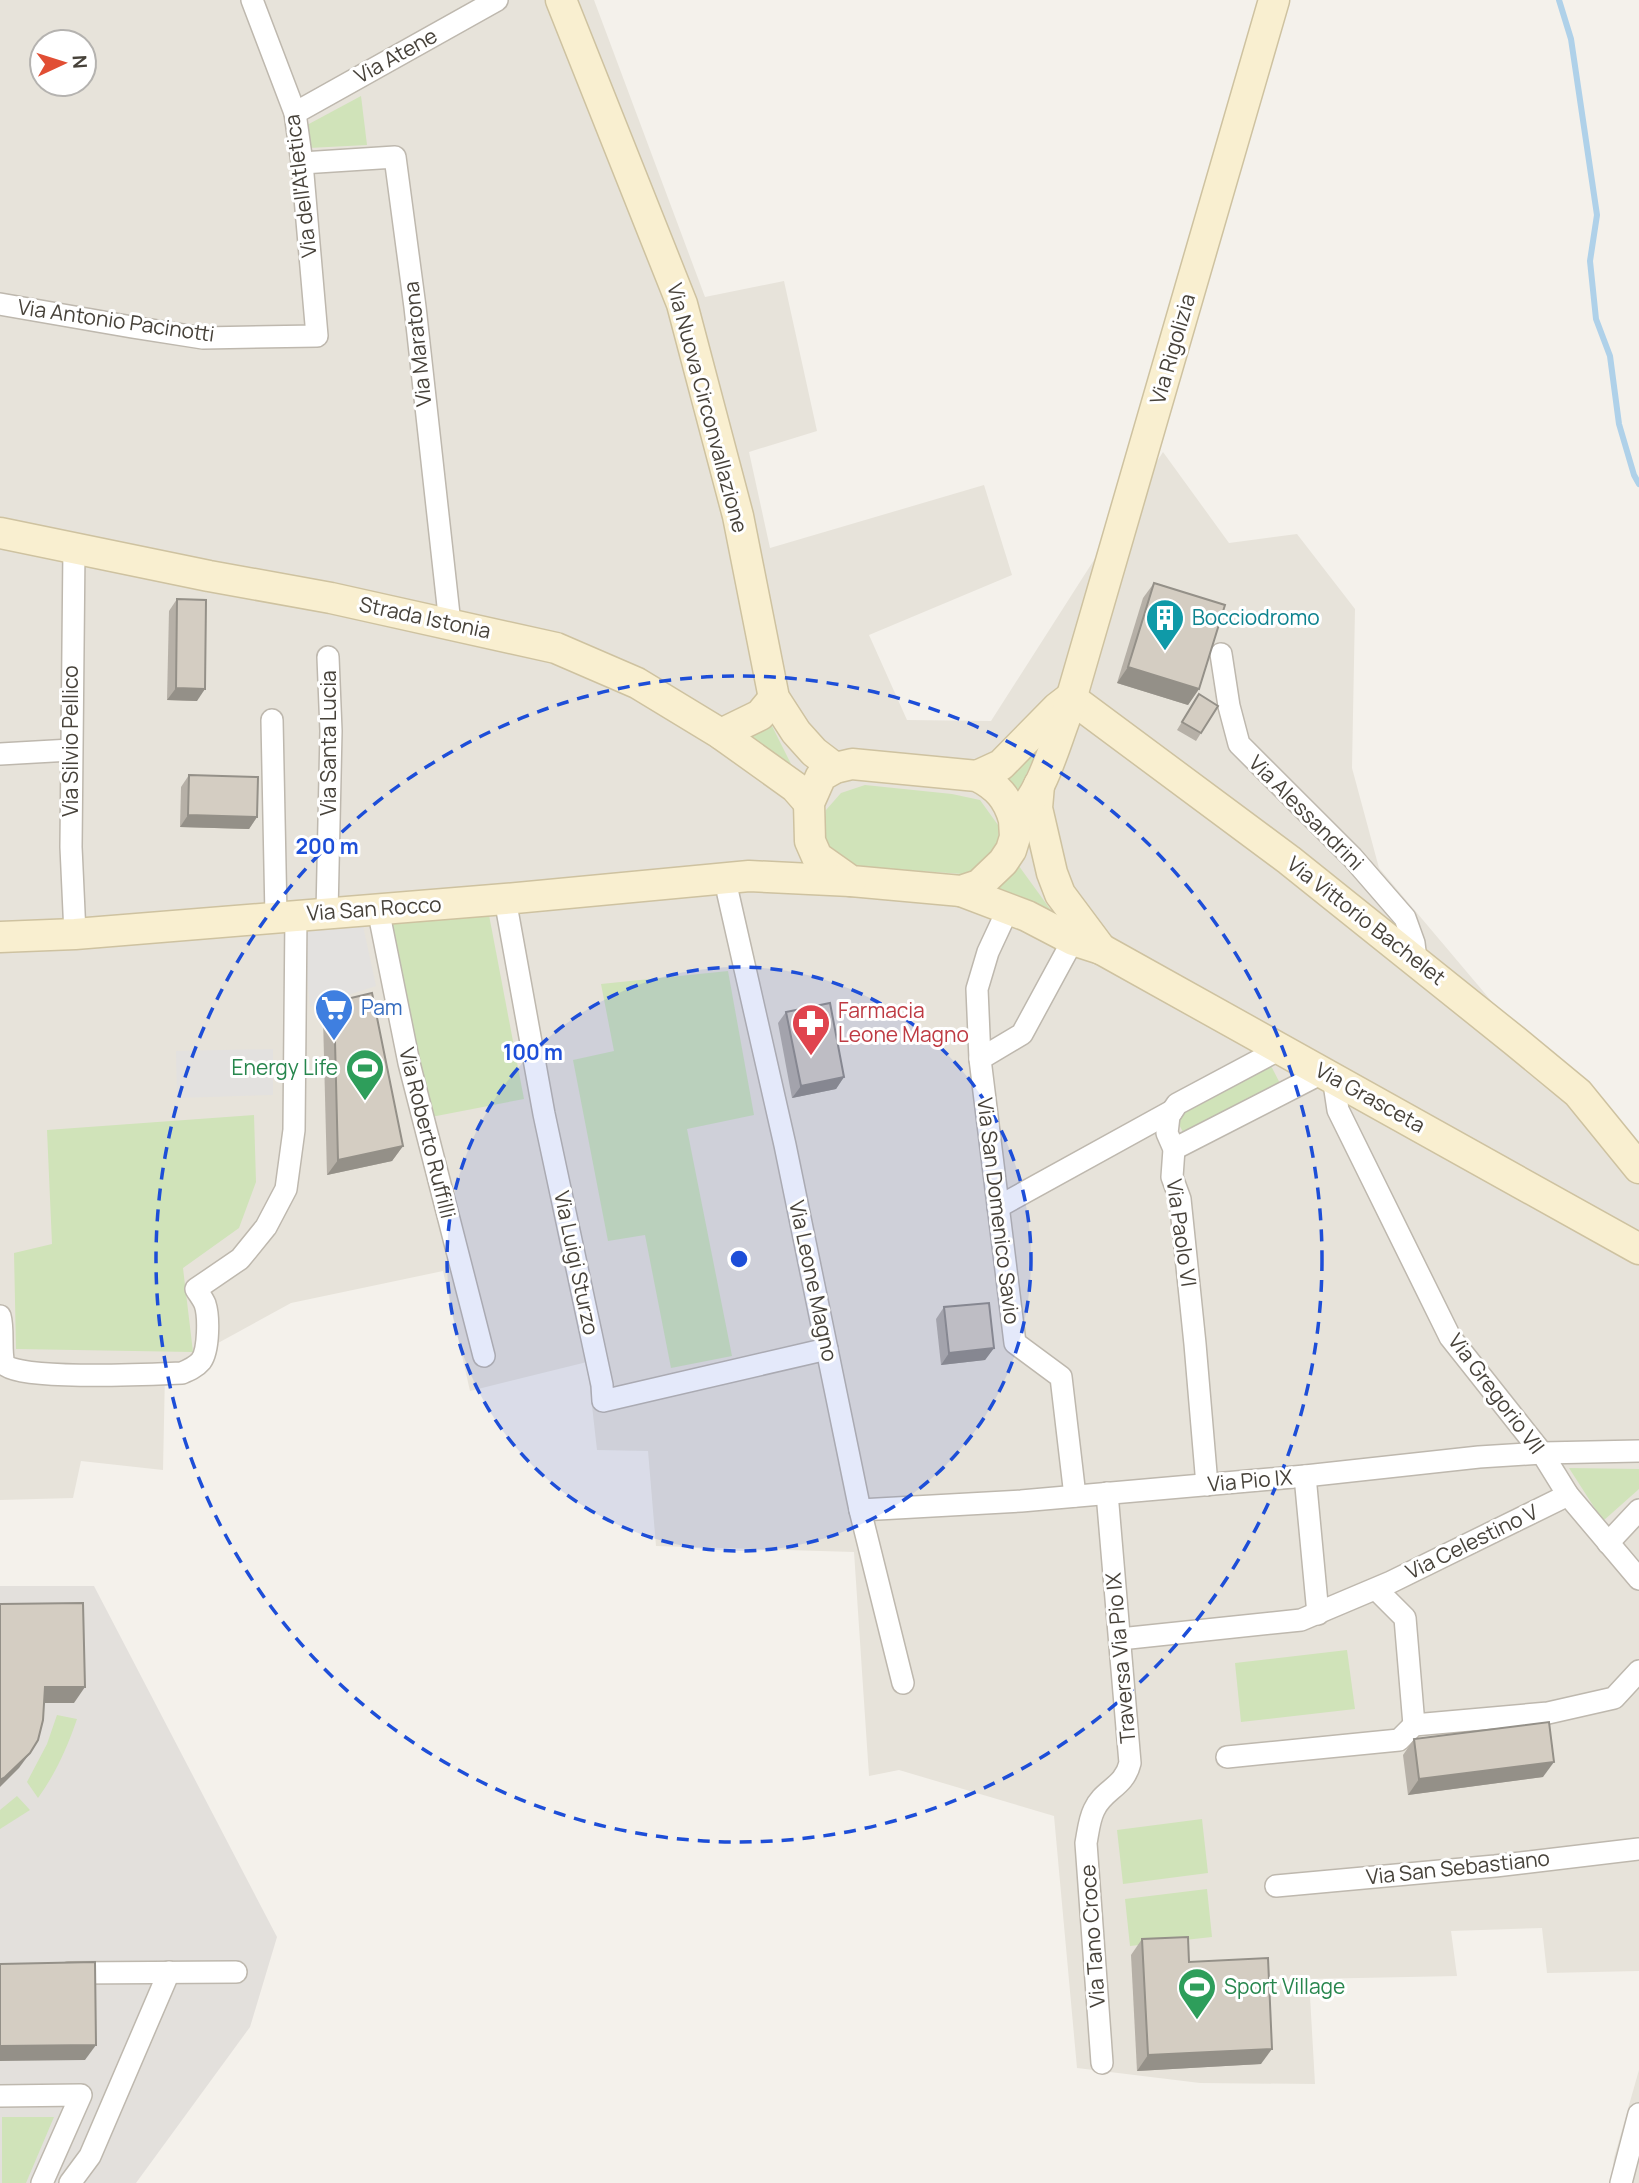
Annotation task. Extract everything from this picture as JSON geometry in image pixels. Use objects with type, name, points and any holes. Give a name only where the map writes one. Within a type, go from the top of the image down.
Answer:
[{"type":"street","name":"Via dell'Atletica","points":[[253,0],[295,113],[317,336]]},
{"type":"street","name":"Via Atene","points":[[295,113],[497,0]]},
{"type":"street","name":"Via Nuova Circonvallazione","points":[[561,0],[682,304],[738,516],[774,698],[796,732],[814,752],[835,768]]},
{"type":"street","name":"Via Rigolizia","points":[[1039,785],[1068,713],[1274,0]]},
{"type":"street","name":"Via Maratona","points":[[302,163],[395,157],[415,307],[450,624]]},
{"type":"street","name":"Via Antonio Pacinotti","points":[[0,304],[203,338],[317,336]]},
{"type":"street","name":"Strada Istonia","points":[[0,533],[331,598],[556,648],[637,682],[721,734],[795,787],[809,803]]},
{"type":"street","name":"Via Silvio Pellico","points":[[74,548],[71,847],[75,934]]},
{"type":"street","name":"Via Alessandrini","points":[[1220,654],[1239,744],[1352,857],[1405,918],[1414,943],[1416,960]]},
{"type":"street","name":"Via Santa Lucia","points":[[327,913],[331,731],[328,657]]},
{"type":"street","points":[[721,734],[760,715],[774,698]]},
{"type":"street","points":[[977,776],[1001,765],[1057,708],[1071,698]]},
{"type":"street","name":"Via Vittorio Bachelet","points":[[1071,698],[1279,852],[1578,1093],[1639,1168]]},
{"type":"street","points":[[0,1316],[0,1355],[5,1366],[15,1372],[78,1375],[182,1373],[194,1368],[203,1359],[207,1342],[205,1305],[196,1289],[240,1259],[266,1227],[286,1189],[294,1130],[286,916],[272,720]]},
{"type":"street","points":[[0,754],[71,750]]},
{"type":"street","points":[[851,881],[817,857],[810,841],[809,803],[821,776],[835,768],[852,764],[977,776],[1003,794],[1010,806],[1015,828],[1047,889],[1068,907]]},
{"type":"street","points":[[737,877],[851,881],[961,891],[979,885],[1003,862],[1011,850],[1015,828],[1039,785]]},
{"type":"street","points":[[980,1059],[1022,1034],[1087,944],[1060,894],[1052,873],[1037,808],[1039,785]]},
{"type":"street","points":[[737,877],[786,859],[810,841]]},
{"type":"street","name":"Via San Rocco","points":[[0,937],[75,934],[505,900],[737,877]]},
{"type":"street","name":"Via Leone Magno","points":[[737,877],[728,894],[785,1145],[860,1510],[903,1683]]},
{"type":"street","name":"Via Grasceta","points":[[961,891],[1087,944],[1282,1048],[1639,1249]]},
{"type":"street","name":"Via Luigi Sturzo","points":[[505,900],[544,1114],[602,1385],[603,1401],[827,1349]]},
{"type":"street","name":"Via Roberto Ruffilli","points":[[378,909],[409,1063],[484,1356]]},
{"type":"street","name":"Via San Domenico Savio","points":[[1008,909],[988,952],[977,989],[980,1059],[1015,1343],[1061,1377],[1075,1496]]},
{"type":"street","points":[[1174,1149],[1167,1133],[1169,1116],[1177,1104],[1282,1048]]},
{"type":"street","name":"Via Paolo VI","points":[[1207,1485],[1180,1199],[1172,1177],[1174,1149],[1328,1074]]},
{"type":"street","name":"Via Gregorio VII","points":[[1328,1074],[1338,1110],[1451,1337],[1542,1453],[1568,1495],[1639,1579]]},
{"type":"street","points":[[998,1207],[1172,1111]]},
{"type":"street","name":"Via Pio IX","points":[[860,1510],[1207,1485],[1479,1457],[1639,1451]]},
{"type":"street","points":[[1305,1476],[1318,1614]]},
{"type":"street","name":"Traversa Via Pio IX","points":[[1094,1810],[1104,1795],[1127,1774],[1130,1763],[1107,1493]]},
{"type":"street","name":"Via Celestino V","points":[[1119,1639],[1301,1620],[1376,1589],[1568,1495]]},
{"type":"street","points":[[1608,1543],[1639,1510]]},
{"type":"street","points":[[1376,1589],[1405,1618],[1414,1725]]},
{"type":"street","points":[[1227,1757],[1399,1740],[1414,1725],[1548,1713],[1614,1698],[1639,1671]]},
{"type":"street","name":"Via Tano Croce","points":[[1094,1810],[1086,1843],[1102,2063]]},
{"type":"street","name":"Via San Sebastiano","points":[[1276,1886],[1495,1866],[1639,1849]]},
{"type":"street","points":[[70,2183],[90,2156],[169,1972]]},
{"type":"street","points":[[53,1973],[236,1972]]},
{"type":"street","points":[[0,2096],[81,2095],[42,2183]]},
{"type":"street","points":[[1620,2183],[1639,2114]]},
{"type":"shaded area","points":[[0,0],[594,0],[705,297],[784,281],[817,431],[749,452],[770,548],[984,485],[1012,575],[869,635],[907,720],[991,721],[1163,452],[1229,543],[1297,534],[1355,609],[1352,768],[1379,868],[1504,1016],[1639,1169],[1639,1971],[1547,1973],[1542,1928],[1451,1931],[1457,1976],[1309,1979],[1315,2084],[1200,2083],[1077,2068],[1054,1816],[899,1770],[869,1776],[854,1552],[656,1546],[648,1451],[597,1450],[587,1362],[470,1391],[443,1271],[291,1303],[165,1372],[163,1470],[81,1461],[73,1498],[0,1500]]},
{"type":"shaded area","points":[[363,926],[376,986],[310,1007],[302,929]]},
{"type":"shaded area","points":[[273,1049],[273,1095],[177,1098],[176,1051]]},
{"type":"shaded area","points":[[0,1586],[94,1586],[277,1937],[250,2027],[136,2183],[0,2183]]},
{"type":"shaded area","points":[[1639,2070],[1639,2183],[1611,2183],[1614,2158]]},
{"type":"green space","points":[[361,96],[367,145],[309,148],[307,125]]},
{"type":"green space","points":[[768,718],[793,768],[738,737]]},
{"type":"green space","points":[[1044,735],[1014,801],[993,778]]},
{"type":"green space","points":[[865,785],[952,794],[980,800],[998,825],[999,840],[995,851],[985,865],[962,874],[853,866],[833,854],[823,833],[826,810],[841,793]]},
{"type":"green space","points":[[1016,862],[1061,924],[988,894]]},
{"type":"green space","points":[[489,915],[524,1099],[426,1118],[391,923]]},
{"type":"green space","points":[[728,971],[754,1115],[687,1129],[732,1356],[671,1368],[645,1235],[608,1241],[573,1060],[614,1051],[601,984]]},
{"type":"green space","points":[[1269,1062],[1283,1089],[1185,1136],[1172,1111]]},
{"type":"green space","points":[[254,1115],[256,1182],[239,1228],[183,1268],[193,1352],[16,1349],[14,1253],[52,1244],[47,1130]]},
{"type":"green space","points":[[1569,1468],[1639,1469],[1639,1489],[1603,1521]]},
{"type":"green space","points":[[1347,1650],[1355,1709],[1241,1722],[1235,1663]]},
{"type":"green space","points":[[57,1715],[77,1719],[60,1760],[38,1798],[27,1782],[47,1744]]},
{"type":"green space","points":[[17,1796],[30,1810],[0,1829],[0,1810]]},
{"type":"green space","points":[[1202,1819],[1208,1873],[1123,1884],[1117,1830]]},
{"type":"green space","points":[[1207,1889],[1212,1937],[1130,1946],[1125,1899]]},
{"type":"green space","points":[[2,2117],[54,2117],[26,2183],[2,2183]]},
{"type":"building","name":"Bocciodromo","points":[[1154,583],[1225,605],[1199,689],[1128,667]]},
{"type":"building","points":[[177,599],[206,600],[205,689],[176,688]]},
{"type":"building","points":[[1199,694],[1218,706],[1201,733],[1182,722]]},
{"type":"building","points":[[189,775],[258,777],[257,817],[188,815]]},
{"type":"building","points":[[372,993],[403,1146],[338,1160],[334,1002]]},
{"type":"building","points":[[830,1003],[844,1077],[801,1086],[786,1012]]},
{"type":"building","points":[[989,1303],[994,1348],[949,1353],[944,1307]]},
{"type":"building","points":[[83,1603],[85,1687],[45,1687],[43,1720],[38,1740],[30,1753],[0,1780],[0,1604]]},
{"type":"building","points":[[1549,1722],[1554,1762],[1419,1779],[1414,1739]]},
{"type":"building","name":"Sport Village","points":[[1188,1937],[1189,1962],[1268,1958],[1272,2049],[1148,2055],[1142,1939]]},
{"type":"building","points":[[95,1962],[96,2045],[0,2046],[0,1964]]},
{"type":"waterway","points":[[1559,0],[1571,39],[1597,215],[1590,261],[1596,319],[1610,356],[1619,424],[1639,484]]},
{"type":"place","name":"Bocciodromo","points":[[1165,652]]},
{"type":"place","name":"Pam","points":[[334,1042]]},
{"type":"place","name":"Farmacia Leone Magno","points":[[811,1057]]},
{"type":"place","name":"Energy Life","points":[[365,1102]]},
{"type":"place","name":"Sport Village","points":[[1197,2021]]}]
